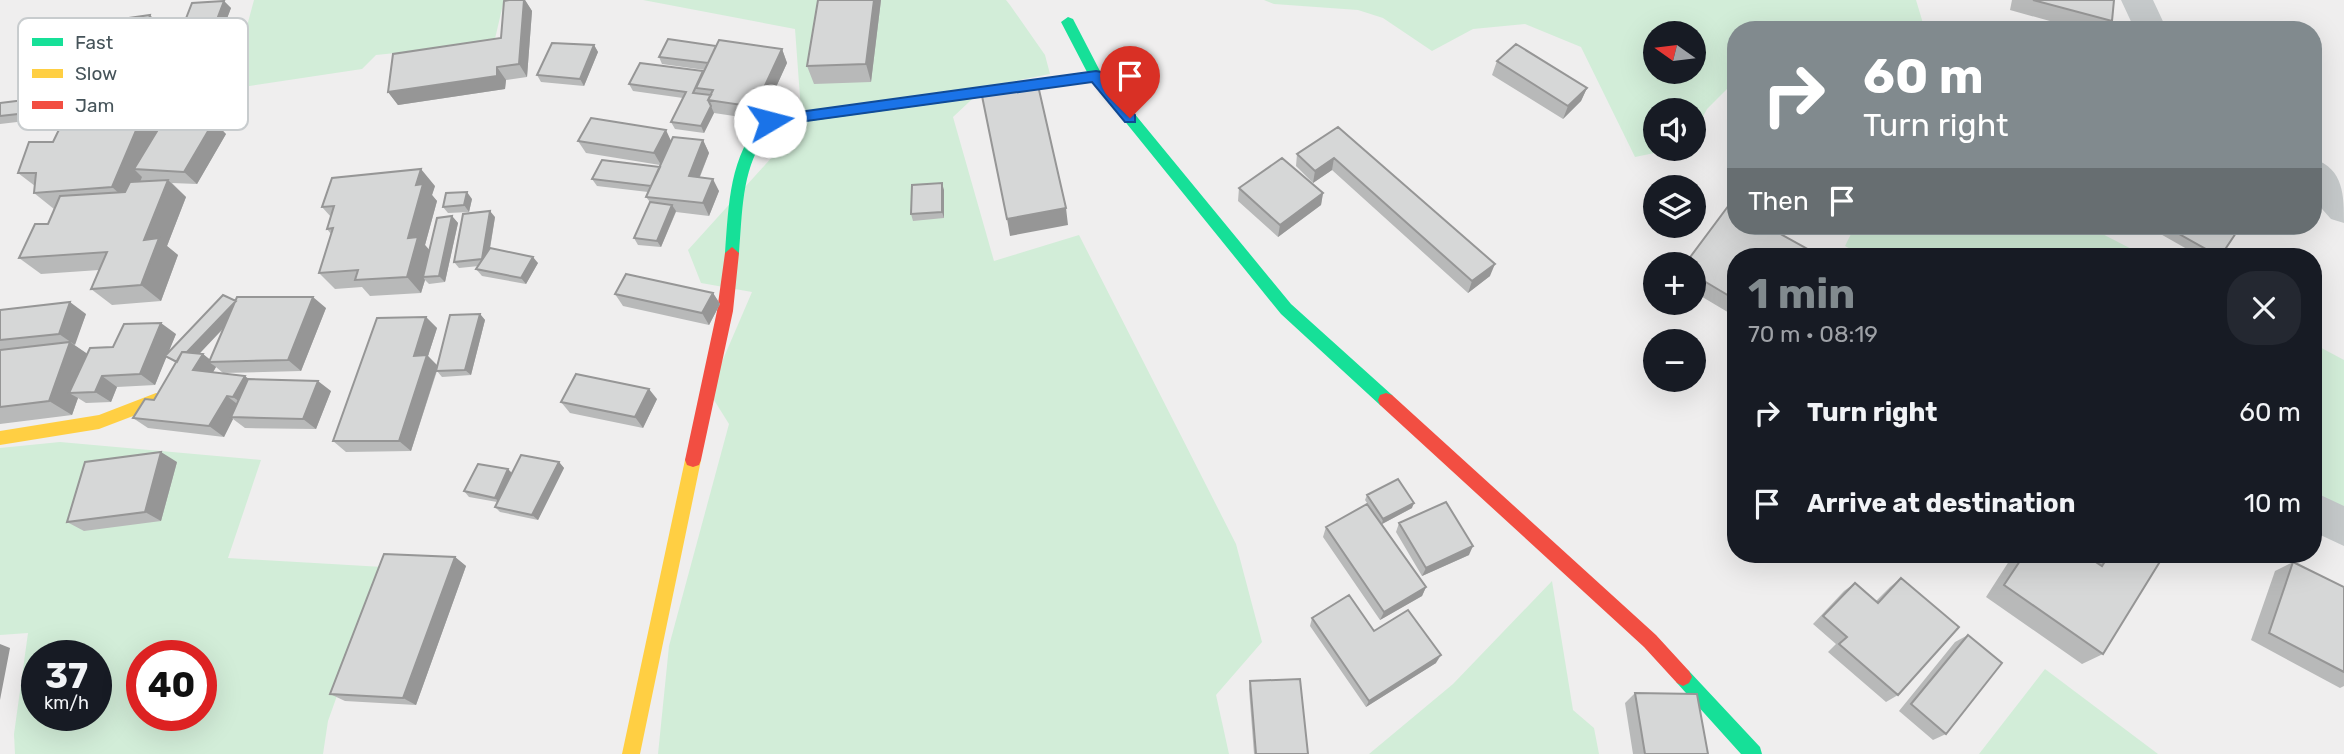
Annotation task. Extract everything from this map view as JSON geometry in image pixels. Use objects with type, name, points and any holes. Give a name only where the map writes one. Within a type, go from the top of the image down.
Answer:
[{"type":"street","points":[[2137,0],[2147,21]]},
{"type":"street","points":[[1068,22],[1096,76],[1286,309],[1650,641],[1753,754]]},
{"type":"street","points":[[631,754],[724,311],[742,160],[751,138],[770,121],[1096,76]]},
{"type":"street","points":[[2322,185],[2332,199],[2344,209]]},
{"type":"street","points":[[0,438],[91,426],[134,412],[156,400]]},
{"type":"street","points":[[2322,515],[2344,527]]},
{"type":"green space","points":[[254,0],[504,0],[494,43],[376,55],[362,69],[248,86],[248,22]]},
{"type":"green space","points":[[643,0],[1006,0],[1010,5],[1045,55],[1050,74],[985,87],[953,117],[994,261],[1079,235],[1236,544],[1262,642],[1216,695],[1229,754],[658,754],[669,646],[729,424],[709,392],[752,292],[701,283],[688,250],[802,124],[795,29]]},
{"type":"green space","points":[[1264,0],[1916,0],[1922,21],[1727,21],[1727,89],[1706,111],[1706,98],[1643,98],[1643,155],[1635,157],[1581,47],[1525,24],[1473,29],[1432,51],[1383,18],[1358,10],[1274,4]]},
{"type":"green space","points":[[1850,235],[2104,235],[2130,248],[1849,248],[1845,246]]},
{"type":"green space","points":[[2322,348],[2344,360],[2344,523],[2322,511]]},
{"type":"green space","points":[[60,442],[261,460],[228,558],[383,567],[328,721],[323,754],[15,754],[14,734],[21,684],[21,731],[112,731],[112,640],[27,640],[28,633],[0,635],[0,448]]},
{"type":"green space","points":[[1552,581],[1573,710],[1594,728],[1599,754],[1369,754],[1453,684]]},
{"type":"green space","points":[[2045,669],[2158,754],[1979,754]]},
{"type":"building","points":[[524,0],[519,64],[497,67],[497,76],[388,92],[393,54],[501,38],[504,1]]},
{"type":"building","points":[[818,0],[874,0],[866,64],[807,66]]},
{"type":"building","points":[[2033,0],[2114,0],[2112,21]]},
{"type":"building","points":[[224,1],[218,18],[186,18],[192,3]]},
{"type":"building","points":[[668,39],[716,46],[708,63],[659,57]]},
{"type":"building","points":[[719,40],[782,49],[755,107],[708,100],[713,90],[696,88]]},
{"type":"building","points":[[552,43],[594,45],[580,79],[537,75]]},
{"type":"building","points":[[1516,44],[1587,88],[1568,106],[1497,61]]},
{"type":"building","points":[[640,63],[703,71],[693,93],[711,95],[708,100],[711,106],[701,126],[671,122],[686,92],[629,84]]},
{"type":"building","points":[[1037,81],[1066,208],[1007,219],[981,91]]},
{"type":"building","points":[[18,101],[18,114],[0,116],[0,103]]},
{"type":"building","points":[[591,118],[666,130],[654,153],[578,141]]},
{"type":"building","points":[[1338,127],[1495,264],[1472,281],[1334,158],[1315,171],[1297,154]]},
{"type":"building","points":[[59,130],[136,130],[112,187],[34,193],[36,173],[18,173],[29,142],[53,142]]},
{"type":"building","points":[[158,130],[209,130],[184,172],[134,169]]},
{"type":"building","points":[[673,137],[703,140],[689,176],[713,179],[703,203],[646,197]]},
{"type":"building","points":[[1282,158],[1323,193],[1280,225],[1239,188]]},
{"type":"building","points":[[602,160],[660,167],[651,186],[592,179]]},
{"type":"building","points":[[421,169],[416,185],[423,184],[408,238],[418,237],[407,277],[355,280],[358,270],[319,273],[333,228],[327,229],[334,206],[322,207],[332,178]]},
{"type":"building","points":[[168,180],[144,240],[159,238],[141,285],[91,289],[107,252],[19,258],[35,224],[48,224],[60,196],[125,192],[130,182]]},
{"type":"building","points":[[942,183],[942,212],[911,214],[912,185]]},
{"type":"building","points":[[467,192],[464,205],[443,207],[446,193]]},
{"type":"building","points":[[650,202],[672,205],[657,241],[634,238]]},
{"type":"building","points":[[1727,208],[1727,235],[1782,235],[1806,248],[1727,248],[1727,295],[1706,282],[1706,252],[1694,252]]},
{"type":"building","points":[[490,211],[482,259],[454,262],[463,214]]},
{"type":"building","points":[[452,216],[439,276],[423,277],[437,218]]},
{"type":"building","points":[[2181,235],[2235,235],[2226,248],[2204,248]]},
{"type":"building","points":[[490,248],[533,257],[521,278],[476,269]]},
{"type":"building","points":[[626,274],[713,293],[702,313],[615,294]]},
{"type":"building","points":[[223,295],[236,301],[187,352],[182,352],[177,362],[165,356]]},
{"type":"building","points":[[237,297],[313,297],[288,360],[209,362]]},
{"type":"building","points":[[70,302],[59,334],[0,340],[0,310]]},
{"type":"building","points":[[480,314],[465,370],[436,371],[450,315]]},
{"type":"building","points":[[426,317],[414,356],[427,355],[399,441],[333,441],[377,318]]},
{"type":"building","points":[[161,323],[140,374],[102,376],[95,392],[69,393],[90,348],[113,347],[124,324]]},
{"type":"building","points":[[70,342],[49,401],[0,407],[0,350]]},
{"type":"building","points":[[182,352],[203,354],[193,370],[245,376],[233,397],[227,396],[209,426],[133,418],[145,399],[154,400]]},
{"type":"building","points":[[576,374],[649,389],[635,417],[561,402]]},
{"type":"building","points":[[248,379],[318,381],[303,419],[231,417]]},
{"type":"building","points":[[161,452],[145,512],[67,522],[85,462]]},
{"type":"building","points":[[521,455],[559,462],[532,515],[495,507]]},
{"type":"building","points":[[478,464],[508,469],[495,498],[464,491]]},
{"type":"building","points":[[1398,479],[1414,503],[1383,519],[1367,495]]},
{"type":"building","points":[[1446,502],[1473,546],[1426,568],[1399,523]]},
{"type":"building","points":[[1367,504],[1426,587],[1384,612],[1326,527]]},
{"type":"building","points":[[384,554],[455,557],[403,698],[330,694]]},
{"type":"building","points":[[2019,563],[2097,563],[2102,566],[2104,563],[2159,563],[2103,654],[2004,585]]},
{"type":"building","points":[[2293,563],[2344,587],[2344,672],[2269,633]]},
{"type":"building","points":[[1901,578],[1959,627],[1898,695],[1839,644],[1847,637],[1823,616],[1855,583],[1878,603]]},
{"type":"building","points":[[1349,595],[1374,631],[1408,610],[1441,655],[1369,701],[1312,618]]},
{"type":"building","points":[[1968,635],[2002,663],[1946,734],[1911,704]]},
{"type":"building","points":[[1300,679],[1308,754],[1256,754],[1250,681]]},
{"type":"building","points":[[1635,693],[1697,694],[1708,754],[1645,754]]},
{"type":"traffic: fast","points":[[1068,22],[1096,76],[1286,309],[1386,400]]},
{"type":"traffic: fast","points":[[732,253],[736,199],[743,165],[758,134],[770,121],[1096,76]]},
{"type":"traffic: fast","points":[[1683,677],[1753,754]]},
{"type":"traffic: slow","points":[[0,438],[99,422],[156,400]]},
{"type":"traffic: slow","points":[[631,754],[693,460]]},
{"type":"traffic: jam","points":[[693,460],[725,311],[732,253]]},
{"type":"traffic: jam","points":[[1386,400],[1650,641],[1683,677]]},
{"type":"route","points":[[770,121],[1096,76],[1130,118]]}]
